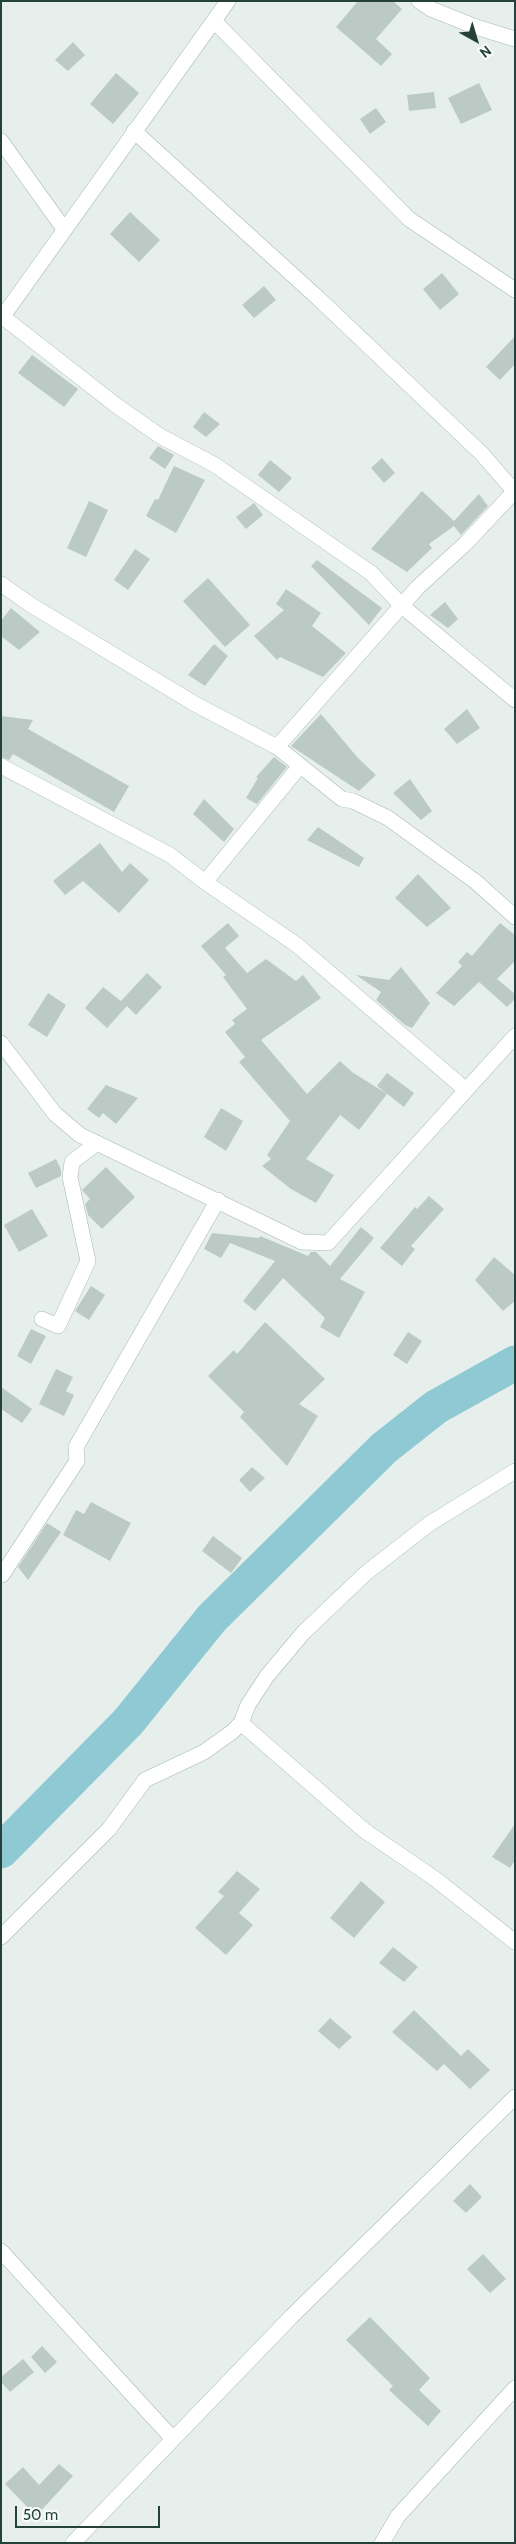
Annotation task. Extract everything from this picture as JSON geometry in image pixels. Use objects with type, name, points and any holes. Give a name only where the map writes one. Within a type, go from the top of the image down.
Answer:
[{"type":"street","points":[[228,1],[2,318],[117,406],[160,436],[215,466],[371,572],[402,606],[515,700]]},
{"type":"street","points":[[420,1],[431,9],[476,27],[515,39]]},
{"type":"street","points":[[214,21],[409,219],[515,290]]},
{"type":"street","points":[[134,131],[340,318],[482,454],[514,492],[402,606],[277,747]]},
{"type":"street","points":[[1,141],[64,229]]},
{"type":"street","points":[[1,584],[31,606],[195,704],[277,747],[342,798],[353,801],[388,818],[417,837],[476,882],[515,917]]},
{"type":"street","points":[[1,766],[170,855],[205,882],[297,945],[466,1090]]},
{"type":"street","points":[[205,882],[300,766]]},
{"type":"street","points":[[1,1043],[55,1114],[80,1135],[302,1242],[328,1243],[515,1036]]},
{"type":"street","points":[[42,1318],[58,1326],[88,1261],[70,1177],[72,1162],[97,1143]]},
{"type":"street","points":[[2,1571],[77,1461],[76,1447],[218,1200]]},
{"type":"street","points":[[1,1937],[109,1829],[145,1780],[204,1752],[241,1723],[248,1705],[267,1676],[303,1633],[366,1573],[429,1524],[515,1471]]},
{"type":"street","points":[[241,1723],[365,1831],[434,1878],[515,1942]]},
{"type":"street","points":[[73,2543],[292,2316],[515,2097]]},
{"type":"street","points":[[1,2251],[173,2439]]},
{"type":"street","points":[[382,2543],[398,2516],[515,2388]]},
{"type":"building","points":[[358,1],[393,1],[402,9],[376,39],[392,54],[381,66],[336,27]]},
{"type":"building","points":[[73,42],[85,55],[68,71],[55,60]]},
{"type":"building","points":[[116,73],[139,93],[113,124],[90,104]]},
{"type":"building","points":[[479,83],[492,110],[461,124],[448,98]]},
{"type":"building","points":[[434,92],[436,108],[409,111],[407,95]]},
{"type":"building","points":[[376,108],[386,122],[370,134],[360,119]]},
{"type":"building","points":[[130,212],[160,240],[139,262],[110,234]]},
{"type":"building","points":[[442,273],[459,294],[440,310],[423,289]]},
{"type":"building","points":[[264,286],[276,300],[254,318],[242,305]]},
{"type":"building","points":[[515,336],[515,364],[500,380],[486,367]]},
{"type":"building","points":[[32,355],[78,389],[64,407],[18,373]]},
{"type":"building","points":[[204,412],[220,424],[206,437],[193,427]]},
{"type":"building","points":[[158,446],[174,455],[165,469],[149,458]]},
{"type":"building","points":[[382,458],[395,473],[384,483],[371,468]]},
{"type":"building","points":[[270,460],[292,478],[279,492],[258,475]]},
{"type":"building","points":[[174,466],[205,480],[176,533],[146,516],[155,499],[158,500]]},
{"type":"building","points":[[422,491],[454,521],[479,494],[488,506],[461,535],[454,526],[429,544],[432,548],[407,572],[371,549]]},
{"type":"building","points":[[89,501],[108,510],[86,557],[67,548]]},
{"type":"building","points":[[254,503],[263,515],[246,529],[236,517]]},
{"type":"building","points":[[135,549],[150,559],[128,590],[114,580]]},
{"type":"building","points":[[317,560],[382,608],[369,625],[311,566]]},
{"type":"building","points":[[208,578],[250,625],[225,647],[183,601]]},
{"type":"building","points":[[286,589],[321,613],[312,626],[346,653],[323,677],[280,657],[277,660],[254,636],[284,610],[276,604]]},
{"type":"building","points":[[445,602],[458,619],[448,628],[430,615]]},
{"type":"building","points":[[11,608],[40,632],[19,650],[1,636],[1,621]]},
{"type":"building","points":[[214,644],[228,656],[205,686],[188,675]]},
{"type":"building","points":[[467,709],[480,728],[457,744],[444,729]]},
{"type":"building","points":[[321,714],[358,758],[376,775],[359,791],[291,746]]},
{"type":"building","points":[[1,716],[33,720],[28,729],[129,786],[114,812],[13,754],[9,760],[1,757]]},
{"type":"building","points":[[274,757],[287,767],[257,804],[246,798],[258,778],[256,777]]},
{"type":"building","points":[[410,779],[432,811],[421,820],[393,793]]},
{"type":"building","points":[[204,799],[234,829],[224,842],[193,814]]},
{"type":"building","points":[[318,827],[364,858],[359,867],[307,840]]},
{"type":"building","points":[[100,843],[122,872],[130,863],[149,880],[119,913],[83,881],[65,895],[53,881]]},
{"type":"building","points":[[418,874],[451,908],[427,927],[395,898]]},
{"type":"building","points":[[228,923],[239,936],[225,948],[247,973],[266,959],[296,981],[303,975],[321,998],[261,1040],[307,1094],[340,1061],[352,1072],[387,1094],[359,1130],[340,1115],[306,1159],[334,1175],[316,1203],[291,1189],[262,1166],[271,1159],[267,1155],[290,1121],[239,1062],[245,1057],[225,1032],[235,1024],[232,1020],[247,1009],[223,977],[226,975],[201,946]]},
{"type":"building","points":[[500,923],[515,935],[515,961],[497,979],[515,994],[515,999],[507,1007],[479,982],[454,1006],[436,993],[462,966],[458,962],[467,952],[472,956]]},
{"type":"building","points":[[401,967],[430,1003],[412,1028],[405,1025],[376,1000],[381,992],[356,975],[389,980]]},
{"type":"building","points":[[147,973],[162,987],[136,1015],[127,1006],[107,1028],[85,1008],[103,987],[121,1001]]},
{"type":"building","points":[[48,993],[66,1005],[47,1037],[28,1025]]},
{"type":"building","points":[[387,1073],[414,1093],[404,1107],[377,1086]]},
{"type":"building","points":[[106,1085],[138,1098],[116,1124],[103,1113],[99,1118],[87,1109]]},
{"type":"building","points":[[221,1108],[243,1121],[226,1151],[204,1137]]},
{"type":"building","points":[[56,1159],[61,1170],[61,1176],[36,1188],[28,1173]]},
{"type":"building","points":[[106,1167],[135,1197],[102,1229],[88,1215],[85,1204],[90,1199],[82,1190]]},
{"type":"building","points":[[429,1196],[444,1209],[411,1246],[415,1249],[402,1266],[380,1248],[415,1207],[417,1209]]},
{"type":"building","points":[[32,1209],[48,1236],[19,1252],[4,1225]]},
{"type":"building","points":[[361,1227],[374,1238],[340,1279],[365,1292],[339,1338],[320,1327],[325,1318],[283,1278],[255,1311],[243,1301],[275,1261],[230,1243],[221,1258],[204,1249],[212,1233],[259,1238],[260,1236],[308,1256],[311,1252],[316,1252],[330,1266]]},
{"type":"building","points":[[494,1257],[515,1275],[515,1301],[503,1311],[475,1280]]},
{"type":"building","points":[[91,1286],[105,1295],[89,1320],[75,1311]]},
{"type":"building","points":[[265,1322],[325,1379],[299,1404],[318,1416],[287,1466],[240,1417],[244,1412],[208,1376],[234,1350],[237,1354]]},
{"type":"building","points":[[31,1329],[46,1336],[31,1364],[17,1356]]},
{"type":"building","points":[[408,1332],[422,1341],[407,1364],[393,1355]]},
{"type":"building","points":[[56,1369],[73,1377],[66,1391],[74,1395],[64,1416],[39,1404]]},
{"type":"building","points":[[1,1387],[32,1409],[22,1423],[1,1409]]},
{"type":"building","points":[[252,1467],[265,1478],[250,1492],[239,1480]]},
{"type":"building","points":[[91,1502],[131,1523],[110,1561],[63,1535],[76,1510],[84,1514]]},
{"type":"building","points":[[47,1523],[61,1532],[28,1580],[18,1567]]},
{"type":"building","points":[[213,1536],[242,1558],[231,1573],[202,1551]]},
{"type":"building","points":[[515,1824],[515,1860],[510,1868],[492,1857]]},
{"type":"building","points":[[237,1871],[260,1889],[239,1913],[253,1925],[226,1955],[195,1928],[224,1896],[218,1892]]},
{"type":"building","points":[[361,1881],[385,1902],[354,1938],[330,1918]]},
{"type":"building","points":[[393,1947],[418,1967],[404,1982],[379,1963]]},
{"type":"building","points":[[414,2010],[461,2056],[468,2049],[490,2070],[470,2089],[444,2064],[437,2071],[392,2032]]},
{"type":"building","points":[[330,2018],[352,2037],[339,2049],[318,2031]]},
{"type":"building","points":[[470,2184],[482,2197],[466,2213],[453,2201]]},
{"type":"building","points":[[483,2254],[506,2279],[490,2293],[467,2269]]},
{"type":"building","points":[[370,2317],[430,2378],[419,2390],[441,2411],[428,2426],[389,2390],[393,2386],[346,2340]]},
{"type":"building","points":[[42,2346],[57,2362],[45,2373],[31,2357]]},
{"type":"building","points":[[23,2359],[34,2372],[10,2392],[1,2382],[1,2377]]},
{"type":"building","points":[[59,2464],[73,2476],[36,2516],[5,2484],[23,2467],[39,2485]]},
{"type":"waterway","points":[[1,1851],[128,1722],[212,1618],[384,1448],[436,1407],[515,1363]]}]
